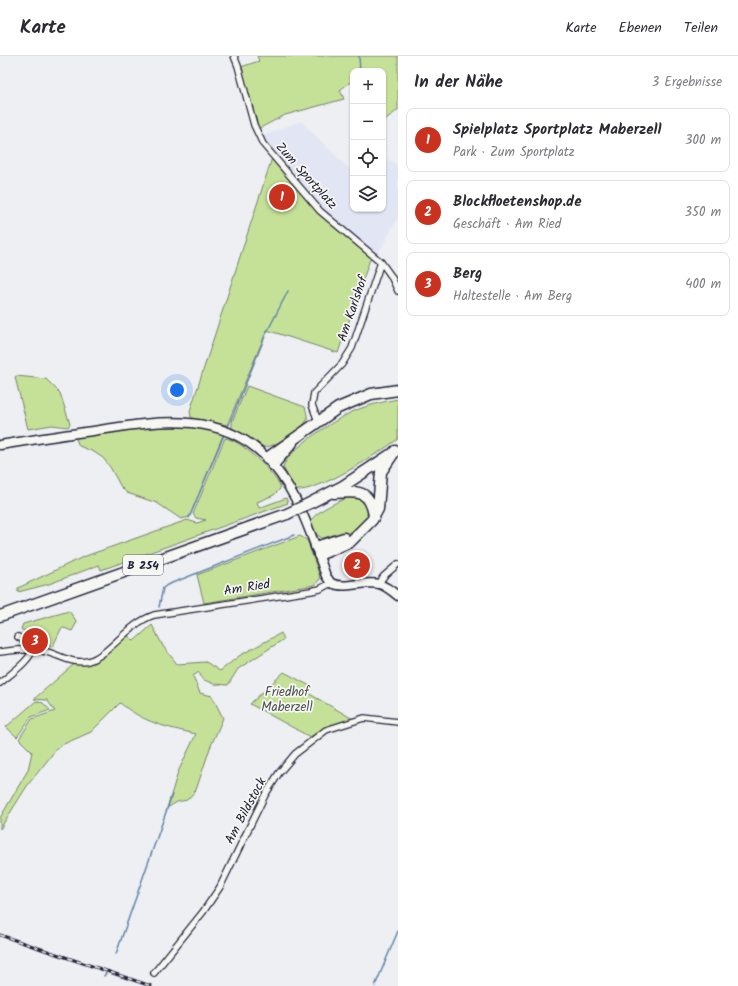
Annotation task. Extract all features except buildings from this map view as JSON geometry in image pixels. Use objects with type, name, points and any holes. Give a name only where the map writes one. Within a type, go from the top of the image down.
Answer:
[{"type":"highway","points":[[270,461],[297,437],[338,408],[357,399],[380,392],[398,390]]},
{"type":"highway","points":[[317,551],[350,542],[368,526],[378,509],[381,472],[396,450]]},
{"type":"highway","name":"B 254","points":[[0,616],[253,528],[287,514],[330,493],[396,450]]},
{"type":"highway","points":[[330,493],[355,491],[364,494],[372,504],[374,516]]},
{"type":"street","name":"Zum Sportplatz","points":[[234,56],[254,125],[263,144],[320,211],[381,262],[391,276],[398,291]]},
{"type":"street","name":"Am Karlshof","points":[[318,421],[312,405],[314,392],[342,364],[352,348],[381,262]]},
{"type":"street","points":[[0,445],[138,424],[179,422],[201,424],[225,430],[252,444],[270,461],[296,499],[326,576],[331,583]]},
{"type":"street","points":[[398,564],[384,576],[378,584],[398,596]]},
{"type":"street","name":"Am Ried","points":[[34,650],[46,652],[66,659],[88,661],[102,653],[138,622],[154,615],[312,591],[331,583],[348,585],[369,583],[378,584]]},
{"type":"street","points":[[0,683],[30,657],[34,650],[33,645],[18,637]]},
{"type":"street","points":[[0,652],[34,650]]},
{"type":"street","name":"Am Bildstock","points":[[154,973],[203,912],[220,887],[265,795],[279,773],[295,754],[326,730],[364,718],[398,722]]},
{"type":"shaded area","points":[[301,121],[350,170],[350,212],[386,212],[386,161],[388,159],[398,166],[398,218],[377,255],[321,209],[273,155],[262,136]]},
{"type":"green space","points":[[257,56],[398,56],[398,110],[386,119],[386,68],[350,68],[350,82],[340,90],[344,99],[285,115],[258,129],[241,67],[259,61]]},
{"type":"green space","points":[[272,158],[320,214],[371,256],[338,353],[267,330],[227,425],[194,419],[191,417],[190,411]]},
{"type":"green space","points":[[16,376],[46,379],[60,393],[70,424],[68,427],[52,425],[28,429]]},
{"type":"green space","points":[[247,386],[305,407],[307,420],[294,433],[281,441],[264,447],[232,429],[232,422]]},
{"type":"green space","points":[[398,399],[398,439],[363,462],[333,479],[305,489],[295,490],[283,467],[287,460],[303,443],[325,427],[354,411],[370,405]]},
{"type":"green space","points":[[154,425],[200,427],[221,433],[223,435],[189,517],[181,519],[157,503],[127,493],[121,487],[110,467],[103,458],[94,452],[79,446],[76,439],[79,436]]},
{"type":"green space","points":[[225,438],[240,444],[248,450],[263,464],[280,485],[280,489],[274,495],[257,502],[259,508],[286,498],[288,503],[101,570],[99,565],[49,584],[18,592],[18,588],[83,557],[187,520],[197,523],[206,520],[196,518],[193,514]]},
{"type":"green space","points":[[353,496],[359,497],[367,503],[367,512],[361,525],[348,533],[324,539],[317,535],[310,522],[313,518],[329,506]]},
{"type":"green space","points":[[300,536],[307,540],[319,574],[320,579],[315,585],[204,603],[197,575]]},
{"type":"green space","points":[[69,611],[77,622],[72,631],[64,628],[61,629],[53,646],[51,647],[21,629],[23,624]]},
{"type":"green space","points":[[152,625],[163,646],[177,664],[206,662],[220,671],[239,656],[281,633],[284,639],[238,669],[228,685],[214,684],[202,679],[199,672],[193,676],[200,693],[212,696],[223,718],[210,748],[196,790],[187,800],[177,802],[167,808],[178,772],[196,734],[147,720],[120,703],[91,732],[59,746],[27,786],[0,829],[0,818],[28,770],[32,752],[19,739],[32,719],[55,711],[47,700],[34,699],[73,665],[89,661],[127,635],[134,641]]},
{"type":"green space","name":"Friedhof Maberzell","points":[[284,672],[312,687],[308,693],[353,719],[323,729],[310,737],[250,704]]},
{"type":"green space","points":[[36,701],[43,703],[50,710],[31,717],[17,737],[6,727]]},
{"type":"waterway","points":[[359,56],[360,68]]},
{"type":"waterway","points":[[228,427],[266,334],[288,291]]},
{"type":"waterway","points":[[189,518],[224,435]]},
{"type":"waterway","points":[[159,607],[163,588],[167,585],[294,535]]},
{"type":"waterway","points":[[116,954],[172,795]]},
{"type":"waterway","points":[[375,986],[398,931]]},
{"type":"railway","points":[[0,935],[151,986]]},
{"type":"place","name":"Spielplatz Sportplatz Maberzell","points":[[282,197]]},
{"type":"place","name":"Blockfloetenshop.de","points":[[357,565]]},
{"type":"place","name":"Berg","points":[[35,641]]}]
